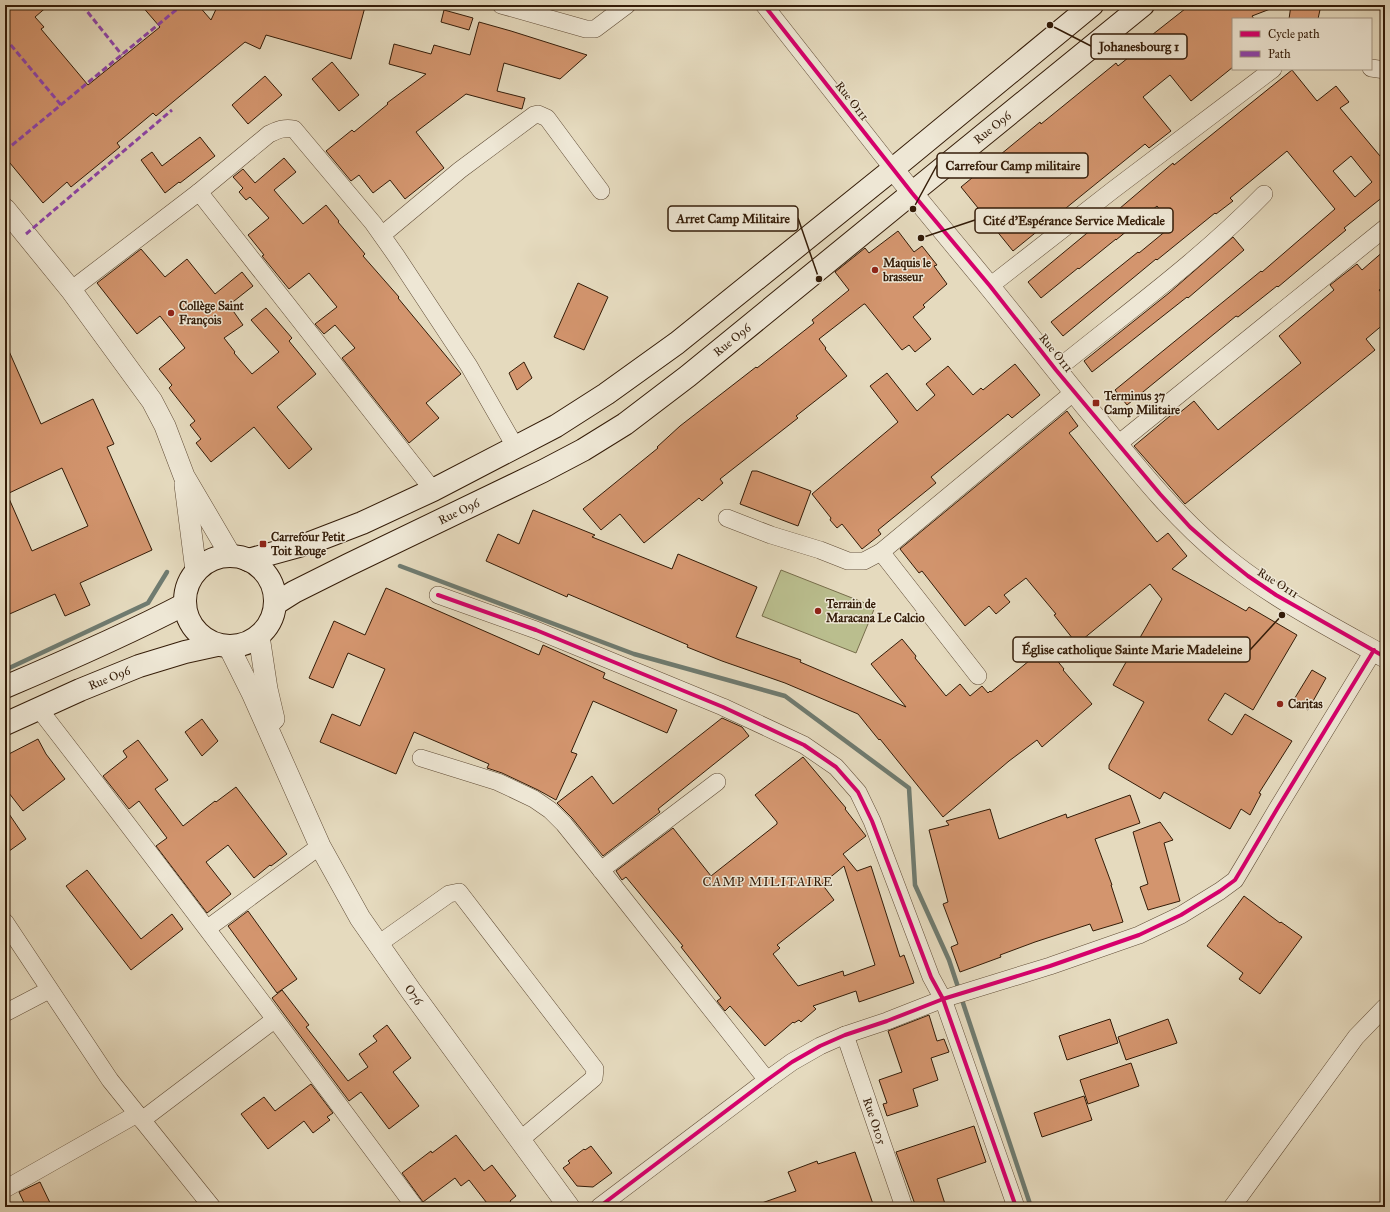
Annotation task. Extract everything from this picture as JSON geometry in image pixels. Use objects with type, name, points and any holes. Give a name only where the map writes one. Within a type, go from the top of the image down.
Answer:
[{"type":"main road","points":[[240,558],[258,566],[266,573],[271,583],[275,604],[267,627],[259,636],[245,644],[223,646],[203,637],[191,625],[186,615],[184,604],[185,592],[196,571],[212,560],[240,558],[310,543],[362,523],[434,490],[556,426],[606,394],[677,343],[893,169],[1092,5]]},
{"type":"main road","name":"Rue O96","points":[[275,604],[314,582],[543,471],[583,450],[625,424],[688,376],[1143,5]]},
{"type":"main road","points":[[5,687],[111,641],[184,604]]},
{"type":"main road","name":"Rue O96","points":[[5,724],[139,666],[185,652],[223,646]]},
{"type":"street","points":[[501,5],[586,29],[595,29],[627,5]]},
{"type":"street","name":"Rue O111","points":[[764,5],[912,193],[990,286],[1056,370],[1160,494],[1190,527],[1248,576],[1276,595],[1379,654]]},
{"type":"street","points":[[1372,68],[1385,70]]},
{"type":"street","points":[[990,286],[1113,190],[1272,70]]},
{"type":"street","points":[[382,235],[460,170],[534,115],[538,114],[547,118],[601,191]]},
{"type":"street","points":[[71,290],[199,192],[269,134],[279,129],[294,129],[382,235],[469,366],[516,448]]},
{"type":"street","points":[[199,192],[434,490]]},
{"type":"street","points":[[1056,370],[1211,245],[1240,219],[1264,194]]},
{"type":"street","points":[[5,209],[71,290],[152,401],[165,426],[184,476],[240,558]]},
{"type":"street","points":[[1118,444],[1385,228]]},
{"type":"street","points":[[727,518],[771,535],[820,550],[848,561],[864,561],[881,552],[1074,392]]},
{"type":"street","points":[[184,476],[196,571]]},
{"type":"street","points":[[881,552],[978,676]]},
{"type":"street","points":[[438,595],[536,630],[723,707],[804,745],[836,767],[858,792],[872,821],[932,977],[943,999],[1016,1207]]},
{"type":"street","points":[[259,636],[267,689],[285,766]]},
{"type":"street","points":[[223,646],[252,693],[285,766]]},
{"type":"street","points":[[599,1207],[767,1080],[792,1062],[820,1046],[845,1035],[887,1022],[943,999],[1050,966],[1139,935],[1201,904],[1235,880],[1379,654]]},
{"type":"street","points":[[39,709],[208,928],[274,1020],[415,1207]]},
{"type":"street","points":[[421,758],[498,782],[534,799],[550,810],[564,824],[601,870],[767,1080]]},
{"type":"street","name":"O76","points":[[285,766],[320,846],[360,918],[377,945],[569,1207]]},
{"type":"street","points":[[601,870],[718,782]]},
{"type":"street","points":[[208,928],[320,846]]},
{"type":"street","points":[[377,945],[449,894],[459,892],[595,1069],[594,1078],[520,1140]]},
{"type":"street","points":[[5,922],[110,1080],[212,1207]]},
{"type":"street","points":[[5,1013],[49,990]]},
{"type":"street","points":[[1232,1207],[1356,1037],[1385,1007]]},
{"type":"street","points":[[5,1189],[140,1117],[274,1020]]},
{"type":"street","name":"Rue O105","points":[[845,1035],[904,1207]]},
{"type":"green space","name":"Terrain de Maracana Le Calcio","points":[[781,570],[875,607],[856,653],[762,616]]},
{"type":"building","points":[[5,5],[49,5],[35,17],[44,27],[41,29],[88,85],[160,27],[141,5],[198,5],[211,20],[218,5],[358,5],[365,7],[351,59],[266,35],[260,49],[245,42],[156,116],[153,113],[117,143],[120,147],[71,187],[67,182],[43,203],[5,157]]},
{"type":"building","points":[[1190,5],[1278,5],[1252,16],[1253,18],[1232,18],[1232,68],[1191,101],[1170,75],[1143,97],[1171,131],[1149,148],[1145,144],[1013,251],[961,187],[1040,122],[1041,124],[1116,63],[1118,66],[1145,44],[1143,42]]},
{"type":"building","points":[[1291,5],[1321,5],[1318,18],[1289,18]]},
{"type":"building","points":[[444,10],[473,18],[469,30],[441,22]]},
{"type":"building","points":[[479,22],[587,55],[560,79],[504,63],[497,91],[525,98],[522,109],[466,94],[416,132],[444,168],[405,199],[390,180],[373,193],[359,175],[351,181],[326,151],[352,130],[354,132],[388,104],[387,103],[426,74],[389,64],[394,44],[431,54],[434,45],[470,55]]},
{"type":"building","points":[[332,62],[359,95],[339,111],[312,79]]},
{"type":"building","points":[[1292,70],[1317,101],[1336,86],[1349,102],[1340,108],[1385,162],[1385,197],[1384,196],[1344,228],[1346,230],[1278,287],[1277,286],[1238,317],[1236,316],[1127,405],[1115,390],[1261,271],[1262,272],[1335,209],[1287,151],[1230,198],[1233,201],[1216,214],[1215,213],[1157,260],[1156,259],[1063,336],[1051,322],[1173,225],[1157,206],[1041,298],[1028,282],[1098,224],[1099,226],[1173,163],[1174,165]],"holes":[[[1351,156],[1372,182],[1355,197],[1333,171]]]},
{"type":"building","points":[[265,76],[282,95],[248,124],[232,105]]},
{"type":"building","points":[[200,137],[215,156],[165,193],[141,160],[152,152],[162,166]]},
{"type":"building","points":[[284,158],[296,172],[274,190],[303,224],[326,205],[365,254],[363,256],[399,297],[398,298],[461,374],[426,403],[439,418],[409,443],[342,358],[355,348],[335,325],[324,334],[315,324],[337,307],[309,273],[289,289],[262,256],[264,255],[248,235],[269,218],[250,197],[246,200],[239,192],[243,188],[233,177],[243,169],[255,183]]},
{"type":"building","points":[[898,231],[914,252],[922,246],[937,265],[934,266],[947,284],[923,305],[925,307],[913,317],[931,339],[915,352],[909,345],[902,350],[864,304],[819,339],[826,348],[825,349],[847,376],[796,416],[798,418],[720,479],[723,483],[702,501],[699,498],[644,543],[620,514],[601,530],[583,509],[658,448],[657,447],[680,426],[814,323],[812,320],[849,290],[835,272],[865,248],[869,253]]},
{"type":"building","points":[[1233,237],[1244,250],[1188,298],[1187,297],[1092,372],[1084,361],[1169,293]]},
{"type":"building","points":[[141,249],[165,277],[187,259],[215,294],[242,272],[253,286],[229,305],[243,325],[224,338],[235,352],[234,353],[252,374],[279,352],[251,320],[266,308],[292,338],[289,341],[316,374],[277,407],[312,449],[289,469],[254,427],[211,462],[196,443],[201,439],[190,425],[195,421],[169,388],[172,385],[159,369],[185,348],[160,316],[137,334],[97,283]]},
{"type":"building","points":[[1385,250],[1385,285],[1379,290],[1385,297],[1385,323],[1366,339],[1375,350],[1185,504],[1134,446],[1176,411],[1178,414],[1194,401],[1218,430],[1301,363],[1279,336],[1334,290],[1330,285],[1357,264],[1362,270]]},
{"type":"building","points":[[578,283],[608,297],[584,350],[554,337]]},
{"type":"building","points":[[5,342],[41,424],[93,399],[114,444],[107,447],[152,550],[80,583],[90,605],[65,616],[55,594],[5,616]],"holes":[[[62,468],[88,526],[32,551],[7,494]]]},
{"type":"building","points":[[524,362],[532,378],[517,390],[509,373]]},
{"type":"building","points":[[1015,364],[1040,395],[1012,418],[1008,414],[931,477],[936,483],[878,530],[881,534],[862,549],[842,524],[837,528],[812,494],[898,422],[870,386],[887,373],[917,411],[935,395],[926,384],[948,366],[973,395],[981,388],[983,390]]},
{"type":"building","points":[[1067,411],[1078,426],[1069,433],[1157,542],[1168,533],[1187,556],[1172,569],[1246,611],[1249,607],[1297,635],[1253,710],[1225,693],[1208,720],[1232,735],[1245,714],[1292,741],[1259,793],[1261,794],[1250,815],[1241,809],[1230,829],[1164,792],[1160,799],[1109,769],[1109,765],[1144,702],[1113,685],[1162,599],[1150,584],[1077,644],[1054,615],[1056,614],[1026,578],[1004,595],[1010,602],[996,614],[989,606],[965,626],[922,571],[919,573],[900,549]]},
{"type":"building","points":[[752,471],[757,471],[811,491],[798,526],[740,504]]},
{"type":"building","points":[[533,510],[595,535],[592,537],[672,569],[678,554],[757,587],[736,637],[801,660],[800,662],[906,707],[871,664],[902,639],[916,656],[915,658],[946,696],[960,684],[970,696],[982,686],[988,693],[990,691],[991,692],[1046,647],[1064,669],[1063,670],[1092,704],[1042,747],[1037,740],[1009,761],[943,817],[858,714],[785,683],[687,647],[688,645],[568,594],[567,597],[486,561],[498,534],[519,544]]},
{"type":"building","points":[[386,588],[539,655],[543,645],[605,673],[603,678],[677,710],[667,733],[593,701],[571,752],[577,754],[556,800],[502,773],[487,768],[489,764],[414,732],[396,774],[320,742],[332,714],[360,726],[385,669],[348,653],[333,688],[309,678],[334,621],[365,635]]},
{"type":"building","points":[[1312,670],[1326,678],[1308,710],[1293,701]]},
{"type":"building","points":[[722,718],[742,727],[749,736],[658,809],[660,812],[603,856],[572,818],[557,803],[592,776],[613,804]]},
{"type":"building","points":[[202,719],[218,741],[202,756],[185,732]]},
{"type":"building","points":[[38,739],[46,754],[65,779],[23,811],[5,788],[5,756]]},
{"type":"building","points":[[138,740],[168,780],[155,789],[183,826],[236,787],[287,854],[254,878],[228,845],[206,862],[231,894],[207,913],[156,846],[167,838],[139,801],[129,809],[103,776],[127,757],[123,751]]},
{"type":"building","points":[[803,757],[846,808],[845,809],[866,836],[843,854],[857,871],[871,866],[900,957],[904,955],[914,983],[859,1002],[856,991],[813,1006],[816,1009],[801,1022],[799,1020],[794,1023],[793,1022],[765,1046],[730,1006],[725,1011],[717,1001],[721,998],[681,947],[683,946],[626,877],[622,880],[616,871],[673,828],[711,876],[777,824],[777,822],[755,795]],"holes":[[[844,866],[875,965],[844,976],[843,971],[798,986],[773,954],[780,948],[777,945],[834,900],[822,884]]]},
{"type":"building","points":[[1130,795],[1140,823],[1095,839],[1112,885],[1123,922],[1093,931],[1090,924],[1035,942],[1000,955],[1001,957],[960,972],[951,947],[958,944],[943,904],[948,902],[929,830],[949,825],[946,821],[990,809],[999,839],[1066,814],[1067,818]]},
{"type":"building","points":[[5,808],[26,839],[5,854]]},
{"type":"building","points":[[1160,822],[1173,840],[1164,843],[1180,901],[1148,910],[1140,887],[1148,884],[1133,832]]},
{"type":"building","points":[[87,870],[141,939],[172,914],[183,929],[131,970],[66,886]]},
{"type":"building","points":[[1244,896],[1280,923],[1281,922],[1302,937],[1260,994],[1239,979],[1243,973],[1207,946]]},
{"type":"building","points":[[248,911],[297,979],[277,993],[228,926]]},
{"type":"building","points":[[282,990],[309,1025],[306,1027],[348,1081],[368,1067],[359,1054],[377,1041],[373,1036],[387,1025],[411,1058],[393,1072],[419,1106],[389,1129],[361,1092],[349,1101],[272,998]]},
{"type":"building","points":[[929,1015],[937,1041],[944,1039],[949,1052],[931,1058],[938,1080],[913,1089],[918,1106],[887,1116],[883,1104],[887,1103],[879,1080],[902,1072],[888,1031]]},
{"type":"building","points":[[1110,1019],[1118,1043],[1067,1060],[1059,1036]]},
{"type":"building","points":[[1168,1019],[1177,1043],[1126,1060],[1118,1037]]},
{"type":"building","points":[[1131,1063],[1139,1086],[1088,1104],[1080,1080]]},
{"type":"building","points":[[311,1084],[333,1113],[327,1117],[330,1120],[313,1133],[304,1121],[268,1149],[241,1114],[264,1097],[275,1111]]},
{"type":"building","points":[[1084,1096],[1092,1120],[1042,1137],[1034,1113]]},
{"type":"building","points":[[974,1126],[986,1162],[937,1179],[946,1207],[916,1207],[896,1152]]},
{"type":"building","points":[[456,1135],[484,1171],[492,1165],[516,1196],[510,1201],[514,1207],[490,1207],[469,1180],[461,1186],[455,1178],[423,1202],[402,1173],[431,1151],[432,1153]]},
{"type":"building","points":[[591,1146],[612,1173],[593,1187],[577,1186],[563,1168],[570,1163],[568,1161],[584,1149],[585,1150]]},
{"type":"building","points":[[855,1152],[874,1207],[756,1207],[756,1205],[796,1191],[788,1172],[817,1161],[818,1164]]},
{"type":"building","points":[[40,1182],[52,1207],[26,1207],[19,1192]]},
{"type":"waterway","points":[[400,566],[634,654],[785,696],[909,788],[915,885],[949,960],[959,990]]},
{"type":"waterway","points":[[5,670],[148,603],[167,572]]},
{"type":"waterway","points":[[961,997],[1031,1207]]},
{"type":"marked path","points":[[82,5],[122,55]]},
{"type":"marked path","points":[[5,151],[182,5]]},
{"type":"marked path","points":[[5,38],[61,105]]},
{"type":"marked path","points":[[26,234],[172,110]]},
{"type":"cycle path","points":[[764,5],[912,193],[990,286],[1056,370],[1160,494],[1190,527],[1248,576],[1276,595],[1385,657]]},
{"type":"cycle path","points":[[438,595],[536,630],[723,707],[804,745],[836,767],[858,792],[872,821],[931,977],[943,999],[1016,1207]]},
{"type":"cycle path","points":[[599,1207],[767,1080],[792,1062],[820,1046],[845,1035],[887,1021],[943,999],[1050,966],[1139,935],[1181,915],[1220,891],[1235,880],[1374,650]]},
{"type":"place","name":"Johanesbourg 1","points":[[1050,25]]},
{"type":"place","name":"Carrefour Camp militaire","points":[[913,209]]},
{"type":"place","name":"Cité d'Espérance Service Medicale","points":[[921,238]]},
{"type":"place","name":"Maquis le brasseur","points":[[875,270]]},
{"type":"place","name":"Arret Camp Militaire","points":[[819,279]]},
{"type":"place","name":"Collège Saint François","points":[[171,313]]},
{"type":"place","name":"Terminus 37 Camp Militaire","points":[[1096,403]]},
{"type":"place","name":"Carrefour Petit Toit Rouge","points":[[263,544]]},
{"type":"place","name":"Terrain de Maracana Le Calcio","points":[[818,611]]},
{"type":"place","name":"Église catholique Sainte Marie Madeleine","points":[[1282,615]]},
{"type":"place","name":"Caritas","points":[[1280,704]]},
{"type":"district","name":"CAMP MILITAIRE","points":[[768,881]]}]
